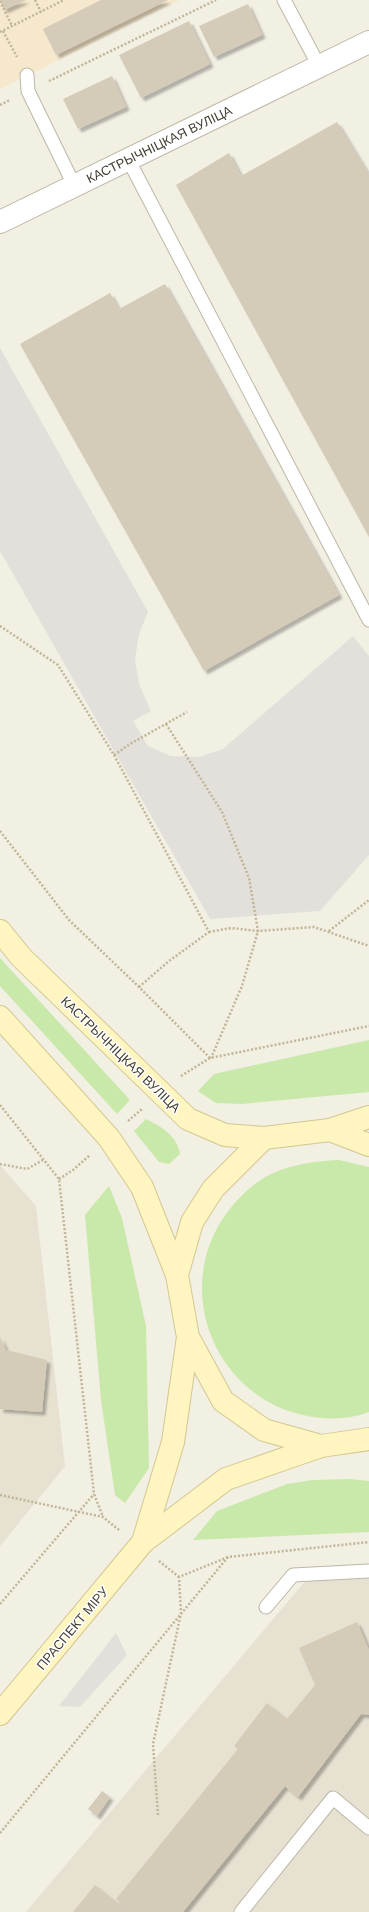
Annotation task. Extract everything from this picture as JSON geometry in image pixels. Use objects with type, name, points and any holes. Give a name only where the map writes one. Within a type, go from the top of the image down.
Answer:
[{"type":"main road","name":"КАСТРЫЧНІЦКАЯ ВУЛІЦА","points":[[0,931],[21,957],[188,1119],[225,1135],[264,1138],[330,1130],[369,1117]]},
{"type":"main road","points":[[0,1017],[109,1138],[142,1187],[177,1275],[188,1337],[173,1442],[143,1542]]},
{"type":"main road","points":[[330,1130],[369,1144]]},
{"type":"main road","points":[[177,1275],[192,1222],[212,1189],[264,1138]]},
{"type":"main road","points":[[188,1337],[223,1401],[264,1430],[321,1446]]},
{"type":"main road","points":[[143,1542],[226,1480],[321,1446],[369,1439]]},
{"type":"main road","name":"ПРАСПЕКТ МІРУ","points":[[0,1714],[143,1542]]},
{"type":"street","name":"КАСТРЫЧНІЦКАЯ ВУЛІЦА","points":[[0,222],[369,42]]},
{"type":"lane","points":[[284,0],[319,66]]},
{"type":"lane","points":[[27,75],[28,91],[74,185]]},
{"type":"lane","points":[[128,159],[369,620]]},
{"type":"lane","points":[[266,1607],[293,1575],[369,1571]]},
{"type":"lane","points":[[245,1911],[332,1798],[369,1828]]},
{"type":"path","points":[[35,0],[41,12]]},
{"type":"path","points":[[27,75],[2,31],[64,0]]},
{"type":"path","points":[[0,105],[216,0]]},
{"type":"path","points":[[0,1],[12,26]]},
{"type":"path","points":[[0,626],[58,665],[114,756],[209,932]]},
{"type":"path","points":[[114,756],[130,744],[187,712]]},
{"type":"path","points":[[166,724],[222,812],[249,878],[258,931],[242,986],[210,1058]]},
{"type":"path","points":[[0,831],[69,920],[139,986],[210,1058]]},
{"type":"path","points":[[329,932],[369,900]]},
{"type":"path","points":[[139,986],[168,961],[209,932],[231,928],[258,931],[314,927],[369,946]]},
{"type":"path","points":[[177,1079],[210,1058],[369,1026]]},
{"type":"path","points":[[0,1105],[59,1180],[94,1494],[103,1517],[79,1510],[0,1495]]},
{"type":"path","points":[[0,1164],[27,1169],[43,1160]]},
{"type":"path","points":[[59,1180],[73,1170]]},
{"type":"path","points":[[0,1604],[94,1494]]},
{"type":"path","points":[[158,1815],[153,1744],[181,1614],[179,1577],[228,1557],[369,1542]]},
{"type":"path","points":[[0,1834],[228,1557]]},
{"type":"shaded area","points":[[0,0],[180,0],[0,89]]},
{"type":"shaded area","points":[[0,348],[148,612],[139,634],[135,659],[139,684],[151,711],[133,721],[148,746],[171,756],[199,757],[223,749],[353,636],[369,656],[369,855],[320,911],[210,919],[0,551]]},
{"type":"shaded area","points":[[0,1165],[36,1206],[65,1466],[0,1546]]},
{"type":"shaded area","points":[[369,1575],[369,1912],[26,1912],[307,1579]]},
{"type":"shaded area","points":[[116,1633],[127,1655],[80,1707],[59,1706]]},
{"type":"green space","points":[[0,958],[130,1100],[117,1114],[0,986]]},
{"type":"green space","points":[[369,1040],[369,1092],[242,1104],[216,1103],[198,1091],[214,1074]]},
{"type":"green space","points":[[146,1119],[158,1125],[176,1142],[180,1154],[169,1164],[159,1162],[134,1131]]},
{"type":"green space","points":[[339,1160],[369,1167],[369,1412],[353,1417],[319,1418],[303,1415],[272,1404],[246,1386],[225,1362],[211,1335],[203,1305],[203,1274],[210,1243],[226,1214],[252,1186],[271,1174],[296,1165]]},
{"type":"green space","points":[[109,1186],[122,1218],[146,1326],[149,1468],[125,1503],[115,1495],[101,1400],[85,1215]]},
{"type":"green space","points":[[350,1479],[369,1481],[369,1532],[193,1540],[217,1511],[287,1484],[313,1480]]},
{"type":"building","points":[[0,0],[26,0],[4,10]]},
{"type":"building","points":[[101,0],[168,0],[56,55],[43,29]]},
{"type":"building","points":[[248,4],[262,35],[214,57],[199,26]]},
{"type":"building","points":[[189,21],[210,64],[141,98],[119,55]]},
{"type":"building","points":[[112,76],[126,107],[78,129],[63,99]]},
{"type":"building","points":[[337,122],[369,175],[369,537],[176,185],[229,153],[241,176]]},
{"type":"building","points":[[165,284],[339,595],[204,671],[20,344],[110,293],[119,309]]},
{"type":"building","points":[[0,1337],[6,1350],[47,1360],[42,1412],[0,1409]]},
{"type":"building","points":[[357,1622],[369,1650],[369,1715],[361,1714],[298,1797],[285,1786],[183,1912],[132,1912],[116,1899],[238,1749],[234,1746],[267,1703],[287,1719],[315,1685],[299,1648]]},
{"type":"building","points":[[102,1791],[110,1797],[97,1816],[88,1809]]},
{"type":"building","points":[[95,1885],[129,1912],[73,1912]]}]
